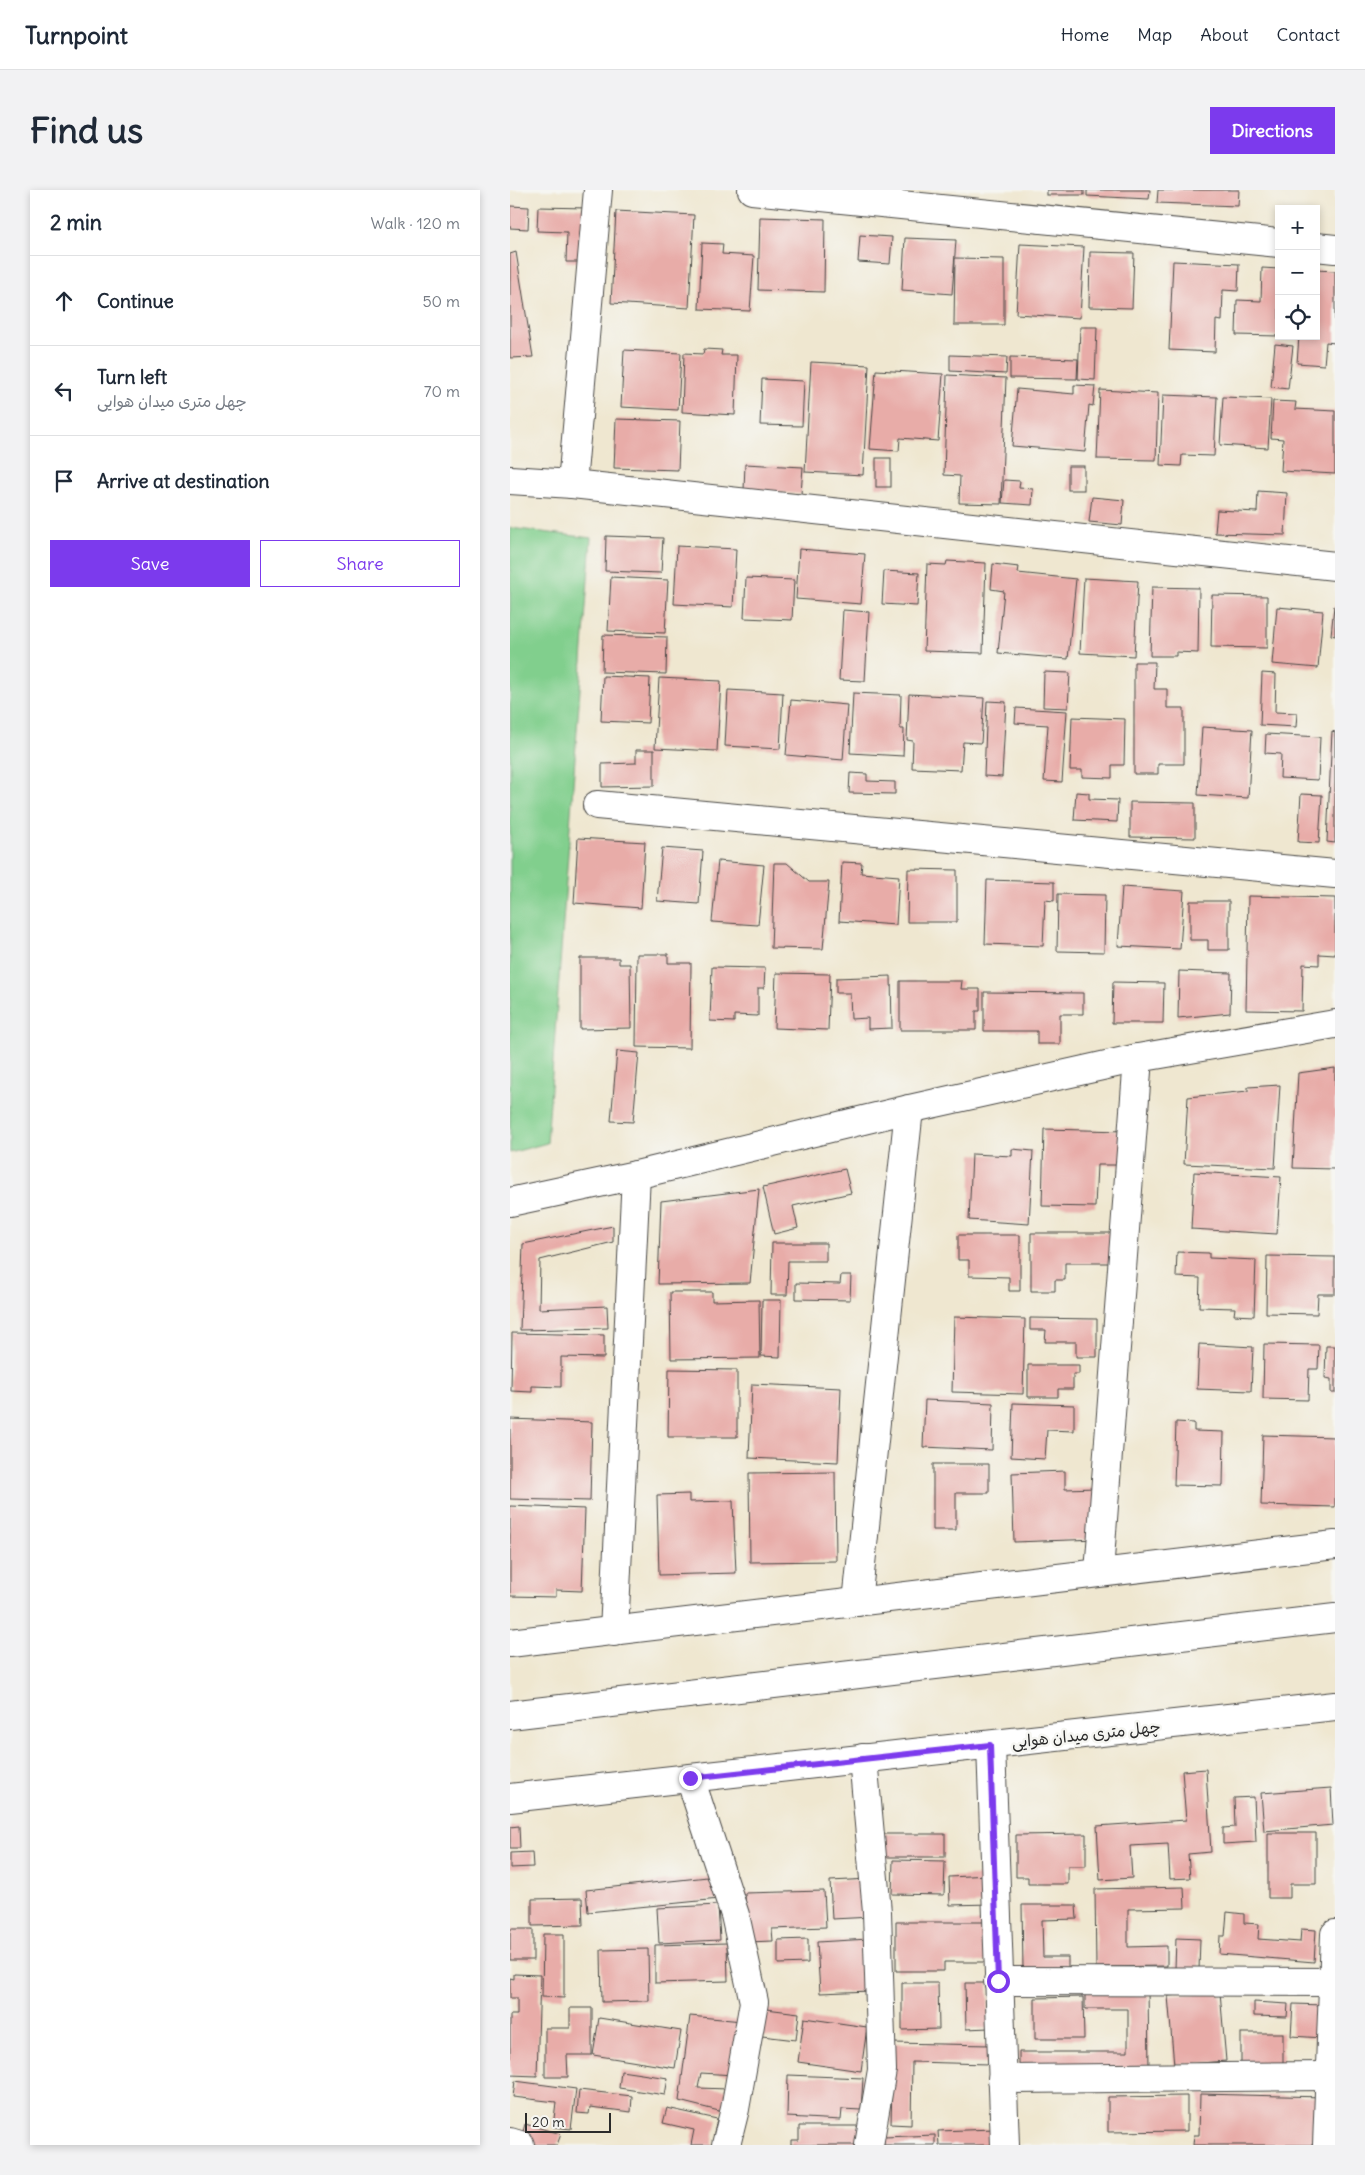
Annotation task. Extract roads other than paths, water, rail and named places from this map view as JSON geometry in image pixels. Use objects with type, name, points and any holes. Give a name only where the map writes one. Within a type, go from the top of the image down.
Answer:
[{"type":"street","points":[[572,484],[598,190]]},
{"type":"street","points":[[752,190],[1275,243]]},
{"type":"street","points":[[1320,247],[1335,249]]},
{"type":"street","points":[[510,480],[572,484],[1335,566]]},
{"type":"street","points":[[597,805],[1335,874]]},
{"type":"street","points":[[510,1202],[636,1175],[1138,1058],[1335,1024]]},
{"type":"street","points":[[1099,1572],[1138,1058]]},
{"type":"street","points":[[857,1602],[909,1110]]},
{"type":"street","points":[[614,1632],[636,1175]]},
{"type":"street","points":[[510,1643],[1335,1545]]},
{"type":"street","points":[[510,1714],[1335,1618]]},
{"type":"street","name":"چهل متری میدان هوایی","points":[[510,1798],[1335,1706]]},
{"type":"street","points":[[990,1745],[1005,2145]]},
{"type":"street","points":[[863,1758],[877,1912],[882,2070],[869,2145]]},
{"type":"street","points":[[690,1778],[735,1915],[754,2002],[735,2109],[726,2145]]},
{"type":"street","points":[[1328,2145],[1334,2020],[1335,1934]]},
{"type":"street","points":[[998,1981],[1333,1982]]},
{"type":"street","points":[[1002,2079],[1330,2076]]},
{"type":"street","points":[[510,2142],[520,2145]]}]
